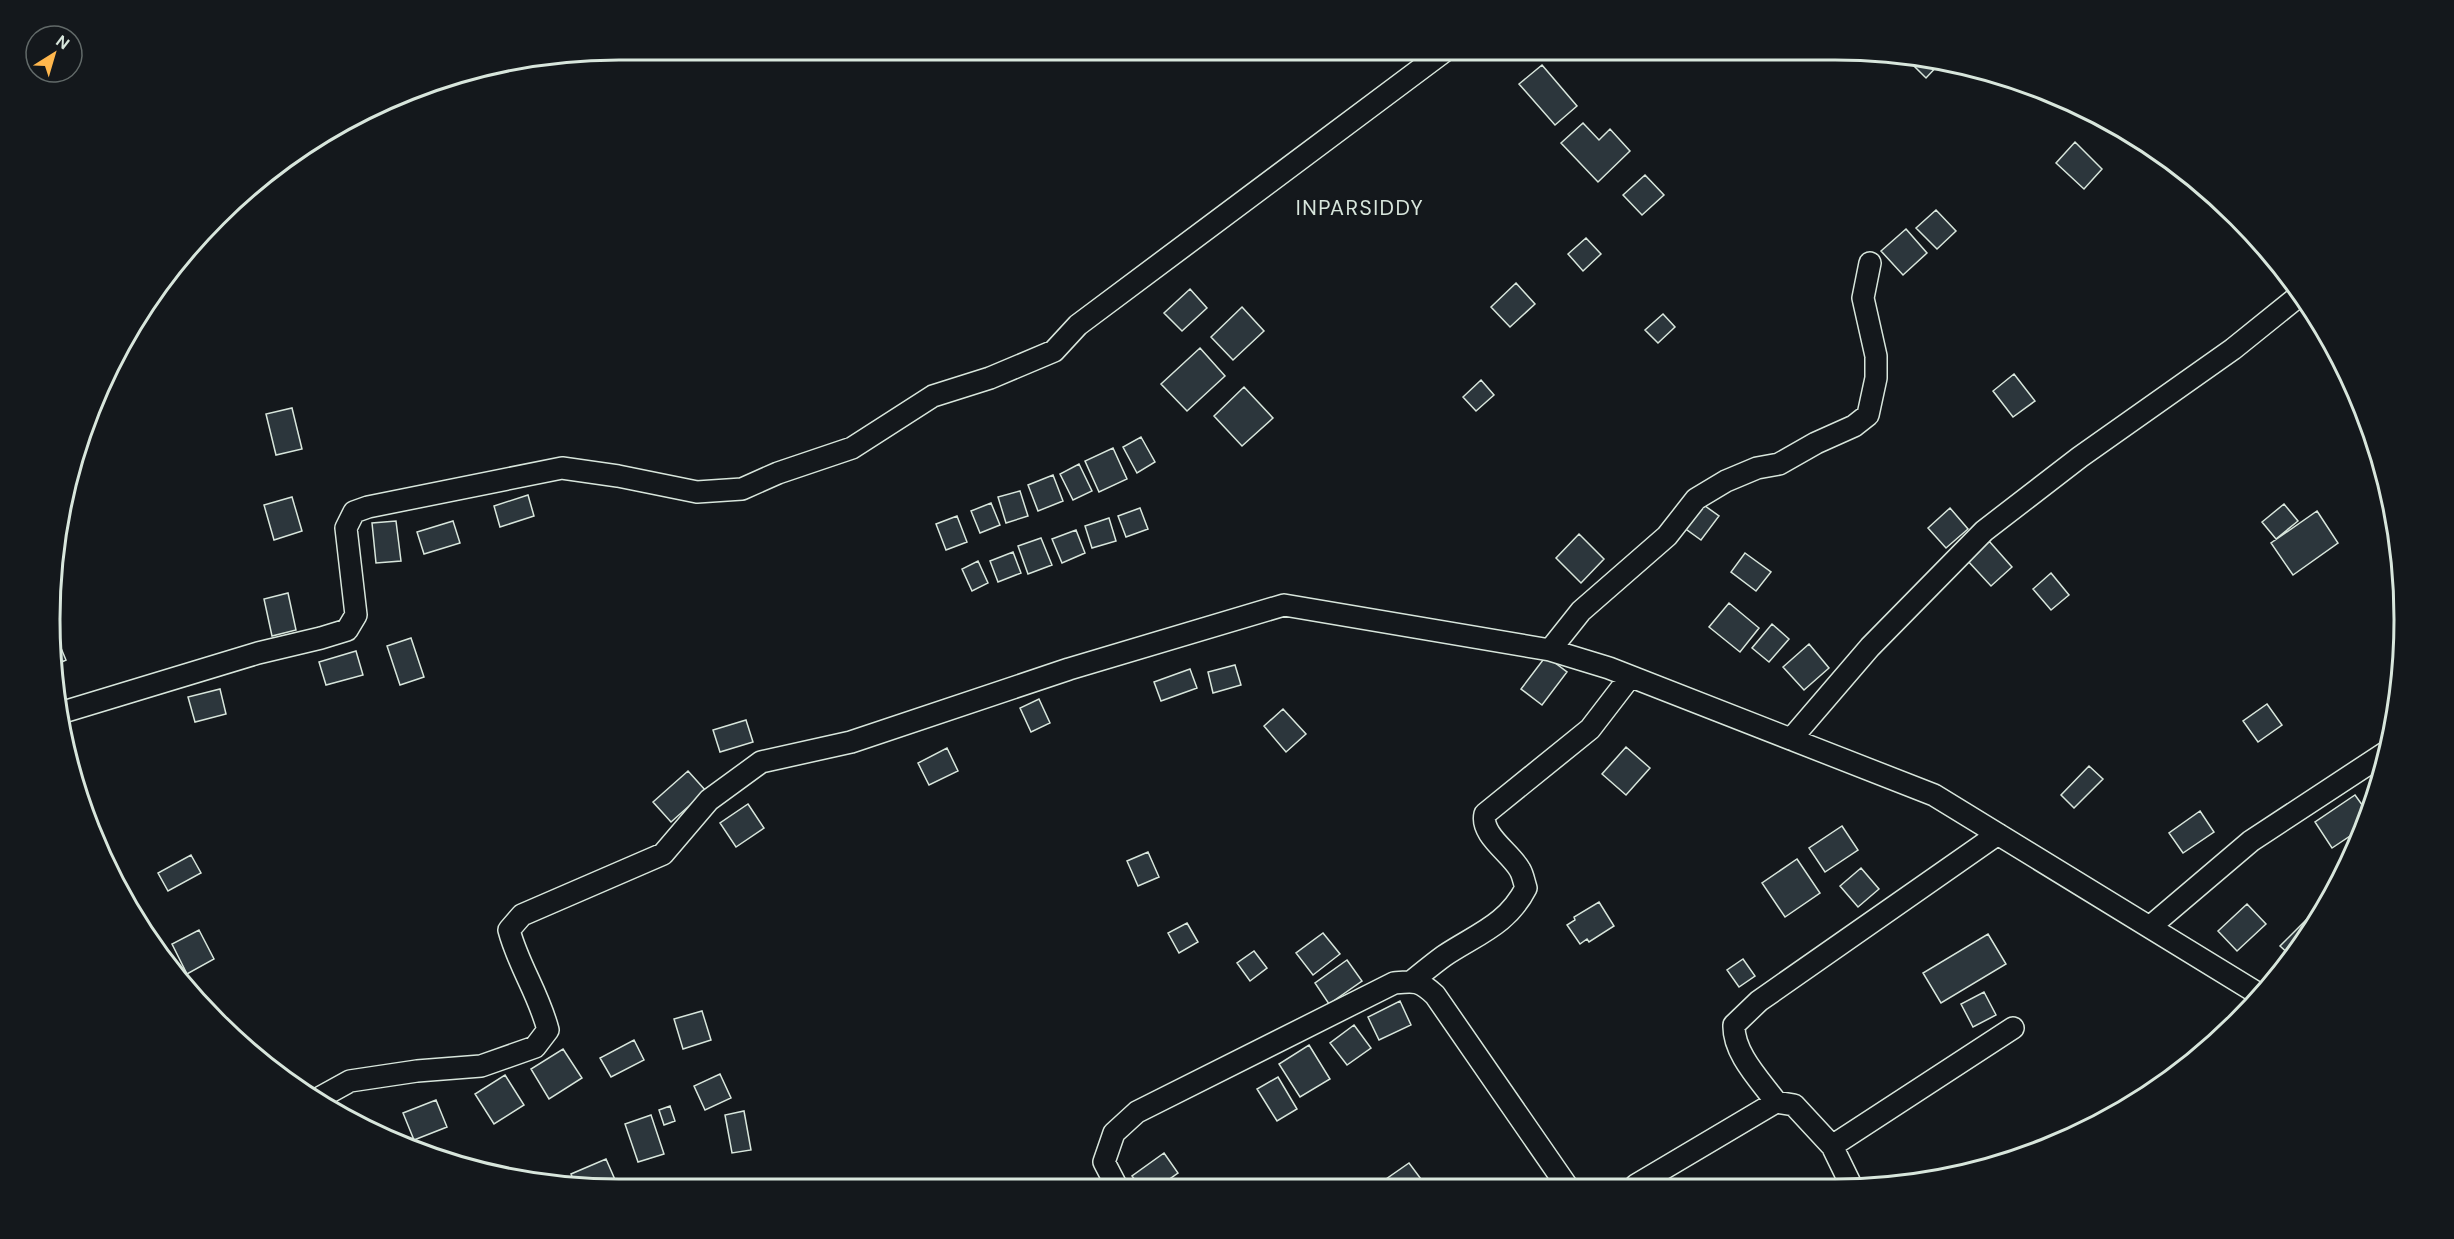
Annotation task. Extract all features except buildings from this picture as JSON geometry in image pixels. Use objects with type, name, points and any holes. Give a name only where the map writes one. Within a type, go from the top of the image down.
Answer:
[{"type":"street","points":[[68,711],[258,653],[321,639],[347,630],[356,615],[346,528],[354,512],[368,507],[562,468],[618,476],[697,492],[742,489],[778,473],[852,448],[933,396],[990,378],[1054,351],[1078,325],[1433,60]]},
{"type":"street","points":[[1550,650],[1581,611],[1667,536],[1696,499],[1726,481],[1757,468],[1779,464],[1816,443],[1854,426],[1868,415],[1876,378],[1876,356],[1863,298],[1870,263]]},
{"type":"street","points":[[1791,739],[1870,647],[1984,531],[2080,457],[2233,349],[2294,300]]},
{"type":"street","points":[[325,1095],[350,1081],[417,1071],[481,1066],[535,1047],[548,1030],[543,1010],[515,953],[509,930],[522,915],[663,854],[709,800],[761,762],[851,742],[1069,669],[1284,605],[1550,650],[1630,677],[1934,795],[2253,990]]},
{"type":"street","points":[[1411,982],[1445,956],[1481,936],[1517,906],[1526,888],[1520,869],[1488,830],[1483,821],[1485,814],[1590,729],[1630,677]]},
{"type":"street","points":[[2151,926],[2251,841],[2376,759]]},
{"type":"street","points":[[1776,1102],[1751,1068],[1734,1038],[1734,1025],[1759,1001],[1998,834]]},
{"type":"street","points":[[1113,1179],[1104,1162],[1114,1133],[1137,1112],[1394,983],[1411,982],[1422,983],[1435,995],[1562,1179]]},
{"type":"street","points":[[1832,1146],[2013,1029]]},
{"type":"street","points":[[1646,1179],[1776,1102],[1794,1105],[1832,1146],[1848,1179]]},
{"type":"district","name":"INPARSIDDY","points":[[1360,208]]}]
